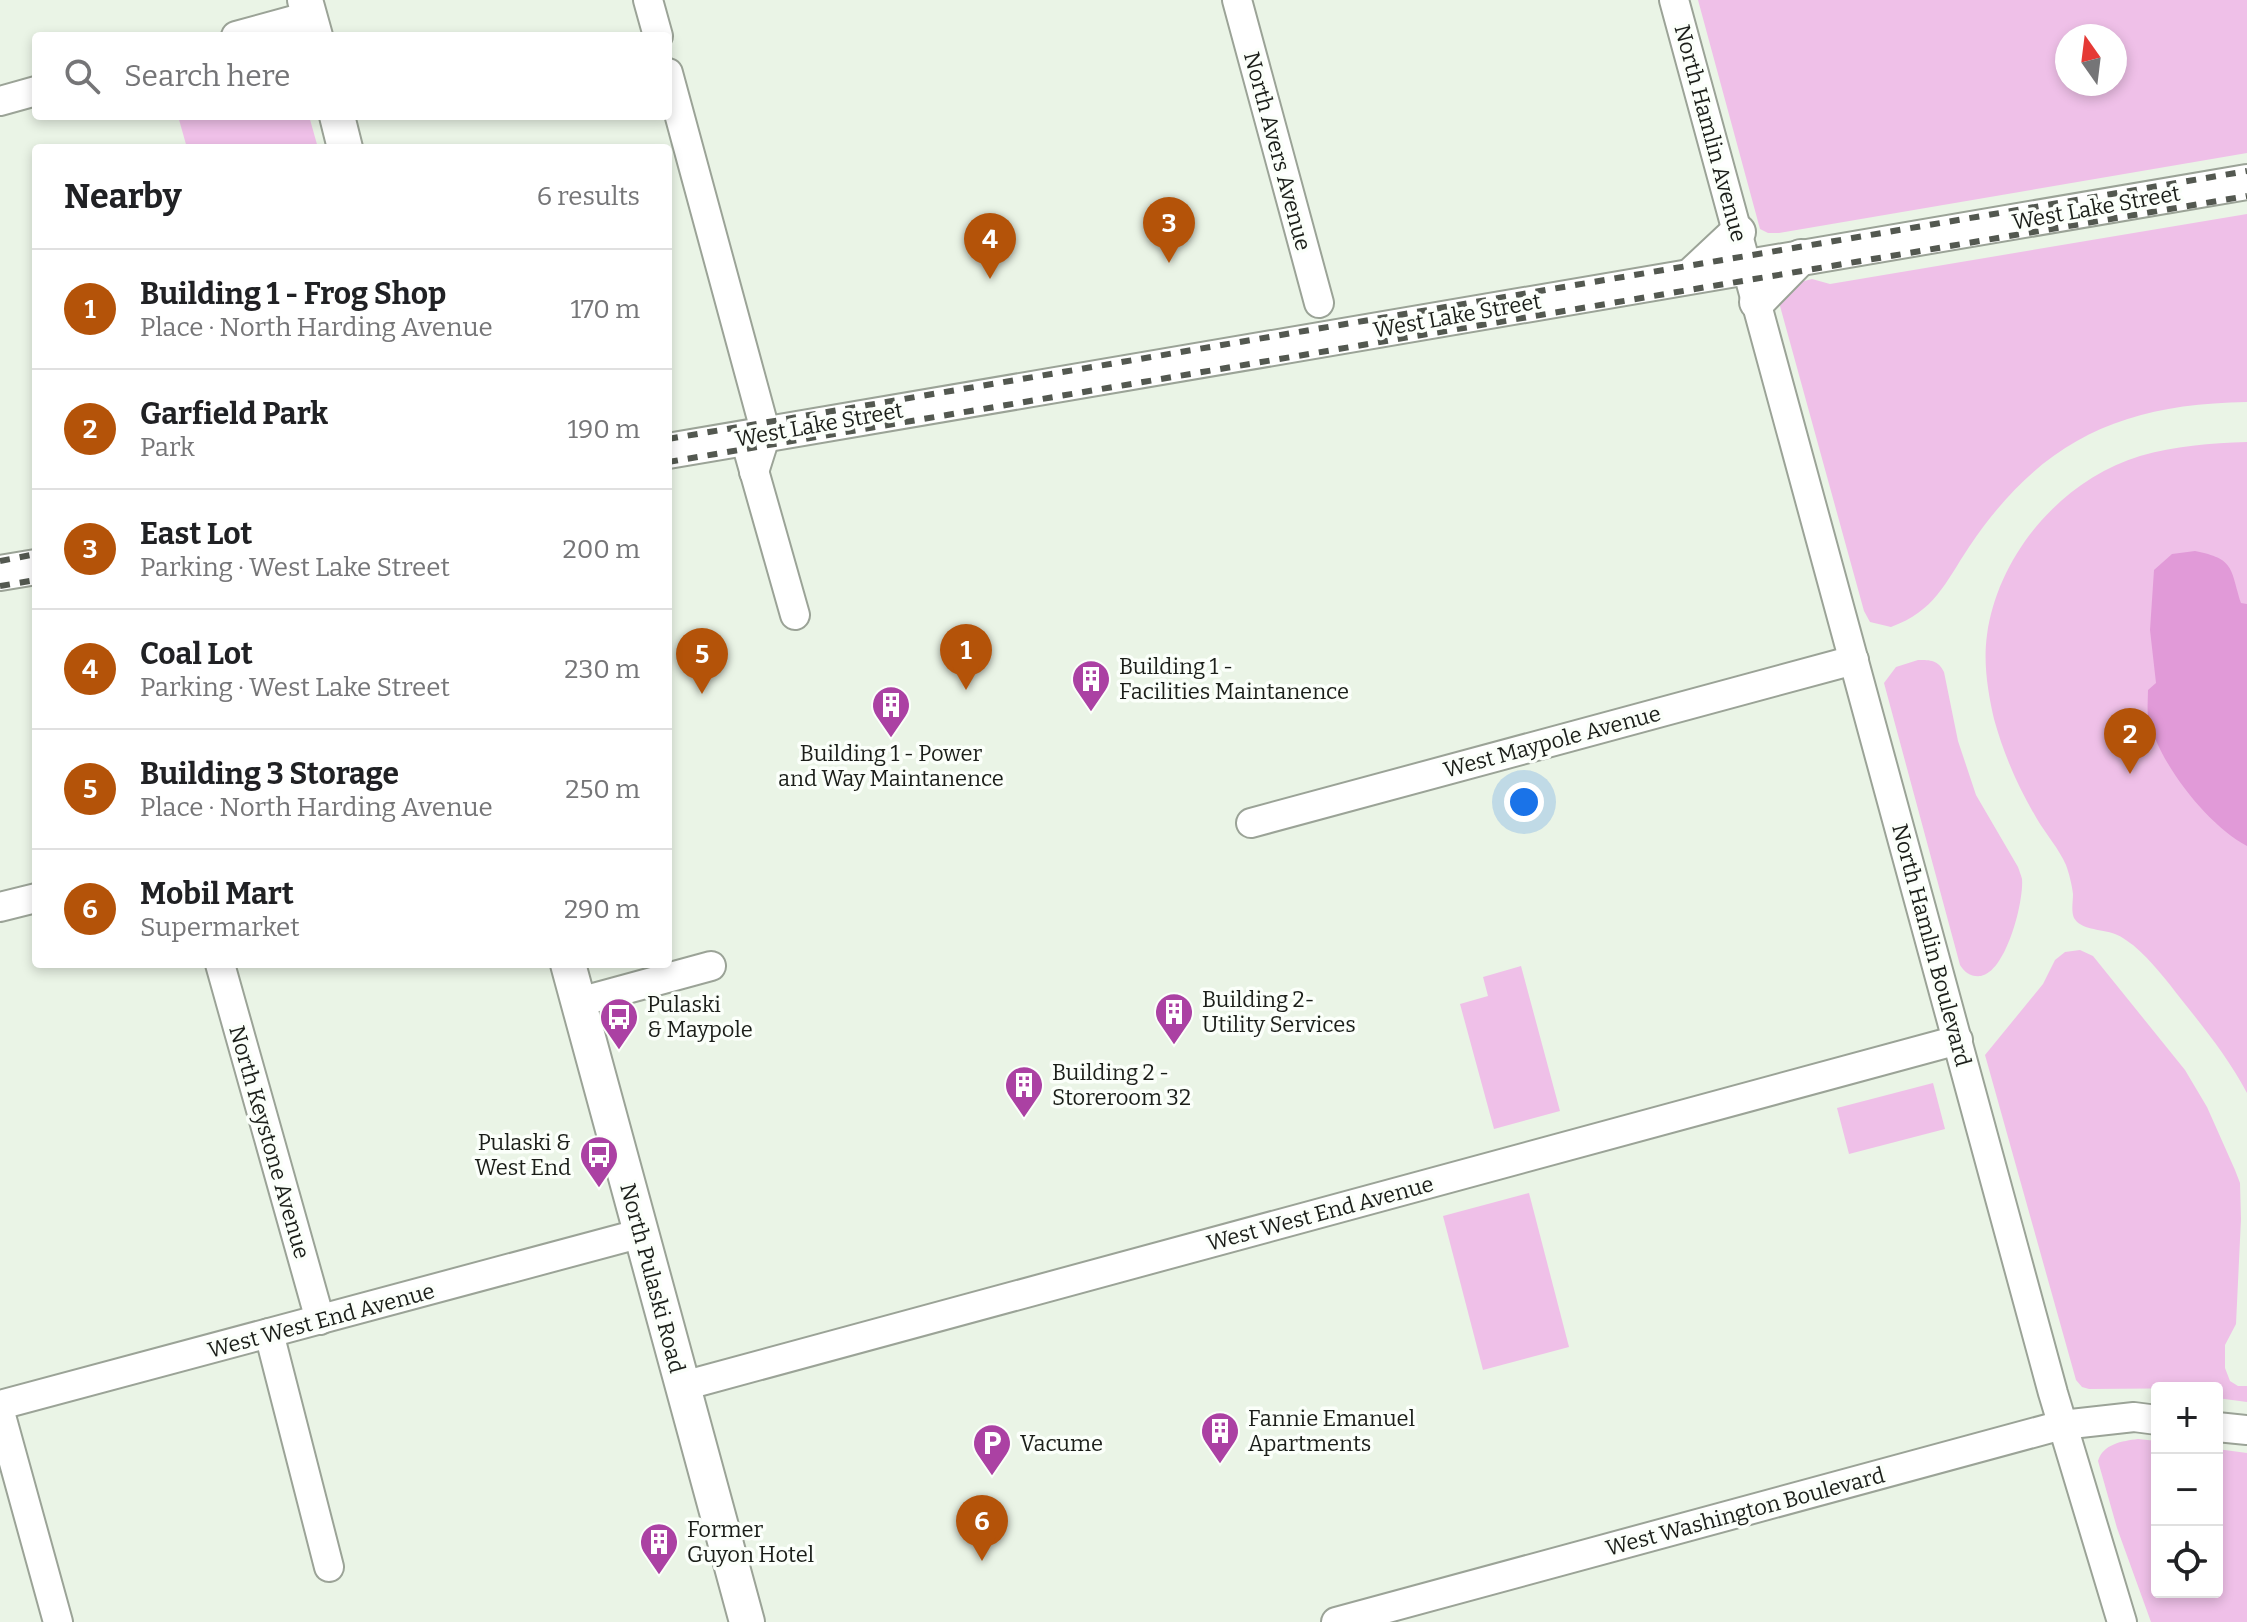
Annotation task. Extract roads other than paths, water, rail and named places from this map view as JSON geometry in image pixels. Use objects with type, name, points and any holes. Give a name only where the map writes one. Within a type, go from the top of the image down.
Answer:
[{"type":"main road","points":[[338,120],[344,144]]},
{"type":"main road","name":"West Lake Street","points":[[672,450],[1692,275],[1742,249],[1801,257],[2247,182]]},
{"type":"main road","points":[[1742,249],[1884,226],[1911,239]]},
{"type":"main road","points":[[1757,302],[1801,257]]},
{"type":"main road","points":[[0,552],[32,547]]},
{"type":"main road","points":[[0,573],[32,568]]},
{"type":"main road","points":[[0,592],[32,587]]},
{"type":"main road","name":"North Pulaski Road","points":[[569,968],[743,1607]]},
{"type":"street","points":[[648,0],[657,32]]},
{"type":"street","name":"North Avers Avenue","points":[[1237,0],[1319,303],[1346,334]]},
{"type":"street","name":"North Hamlin Avenue","points":[[1674,0],[1742,249]]},
{"type":"street","points":[[252,32],[310,17]]},
{"type":"street","points":[[672,88],[757,398],[754,472],[795,615]]},
{"type":"street","points":[[0,101],[32,92]]},
{"type":"street","name":"North Hamlin Boulevard","points":[[1742,249],[2062,1425],[2122,1622]]},
{"type":"street","points":[[1305,341],[1319,303]]},
{"type":"street","name":"West Maypole Avenue","points":[[1251,823],[1854,660]]},
{"type":"street","points":[[0,907],[32,899]]},
{"type":"street","points":[[579,1002],[711,966]]},
{"type":"street","name":"North Keystone Avenue","points":[[221,968],[320,1320]]},
{"type":"street","name":"West West End Avenue","points":[[683,1386],[1958,1040]]},
{"type":"street","name":"West West End Avenue","points":[[0,1405],[642,1233]]},
{"type":"street","points":[[269,1333],[329,1567]]},
{"type":"street","points":[[0,1412],[58,1622]]},
{"type":"street","name":"West Washington Boulevard","points":[[1336,1622],[2062,1425],[2134,1417],[2151,1419]]},
{"type":"street","points":[[2223,1428],[2247,1430]]},
{"type":"railway","points":[[672,438],[2247,171]]},
{"type":"railway","points":[[672,461],[2247,196]]},
{"type":"railway","points":[[0,561],[32,555]]},
{"type":"railway","points":[[0,586],[32,581]]},
{"type":"place","name":"East Lot","points":[[1169,263]]},
{"type":"place","name":"Coal Lot","points":[[990,279]]},
{"type":"place","name":"Building 1 - Frog Shop","points":[[966,690]]},
{"type":"place","name":"Building 3 Storage","points":[[702,694]]},
{"type":"place","name":"Building 1 - Facilities Maintanence","points":[[1091,713]]},
{"type":"place","name":"Building 1 - Power and Way Maintanence","points":[[891,739]]},
{"type":"place","name":"Garfield Park","points":[[2130,774]]},
{"type":"place","name":"Building 2- Utility Services","points":[[1174,1046]]},
{"type":"place","name":"Pulaski & Maypole","points":[[619,1051]]},
{"type":"place","name":"Building 2 - Storeroom 32","points":[[1024,1119]]},
{"type":"place","name":"Pulaski & West End","points":[[599,1189]]},
{"type":"place","name":"Fannie Emanuel Apartments","points":[[1220,1465]]},
{"type":"place","name":"Vacume","points":[[992,1477]]},
{"type":"place","name":"Mobil Mart","points":[[982,1561]]},
{"type":"place","name":"Former Guyon Hotel","points":[[659,1576]]}]
